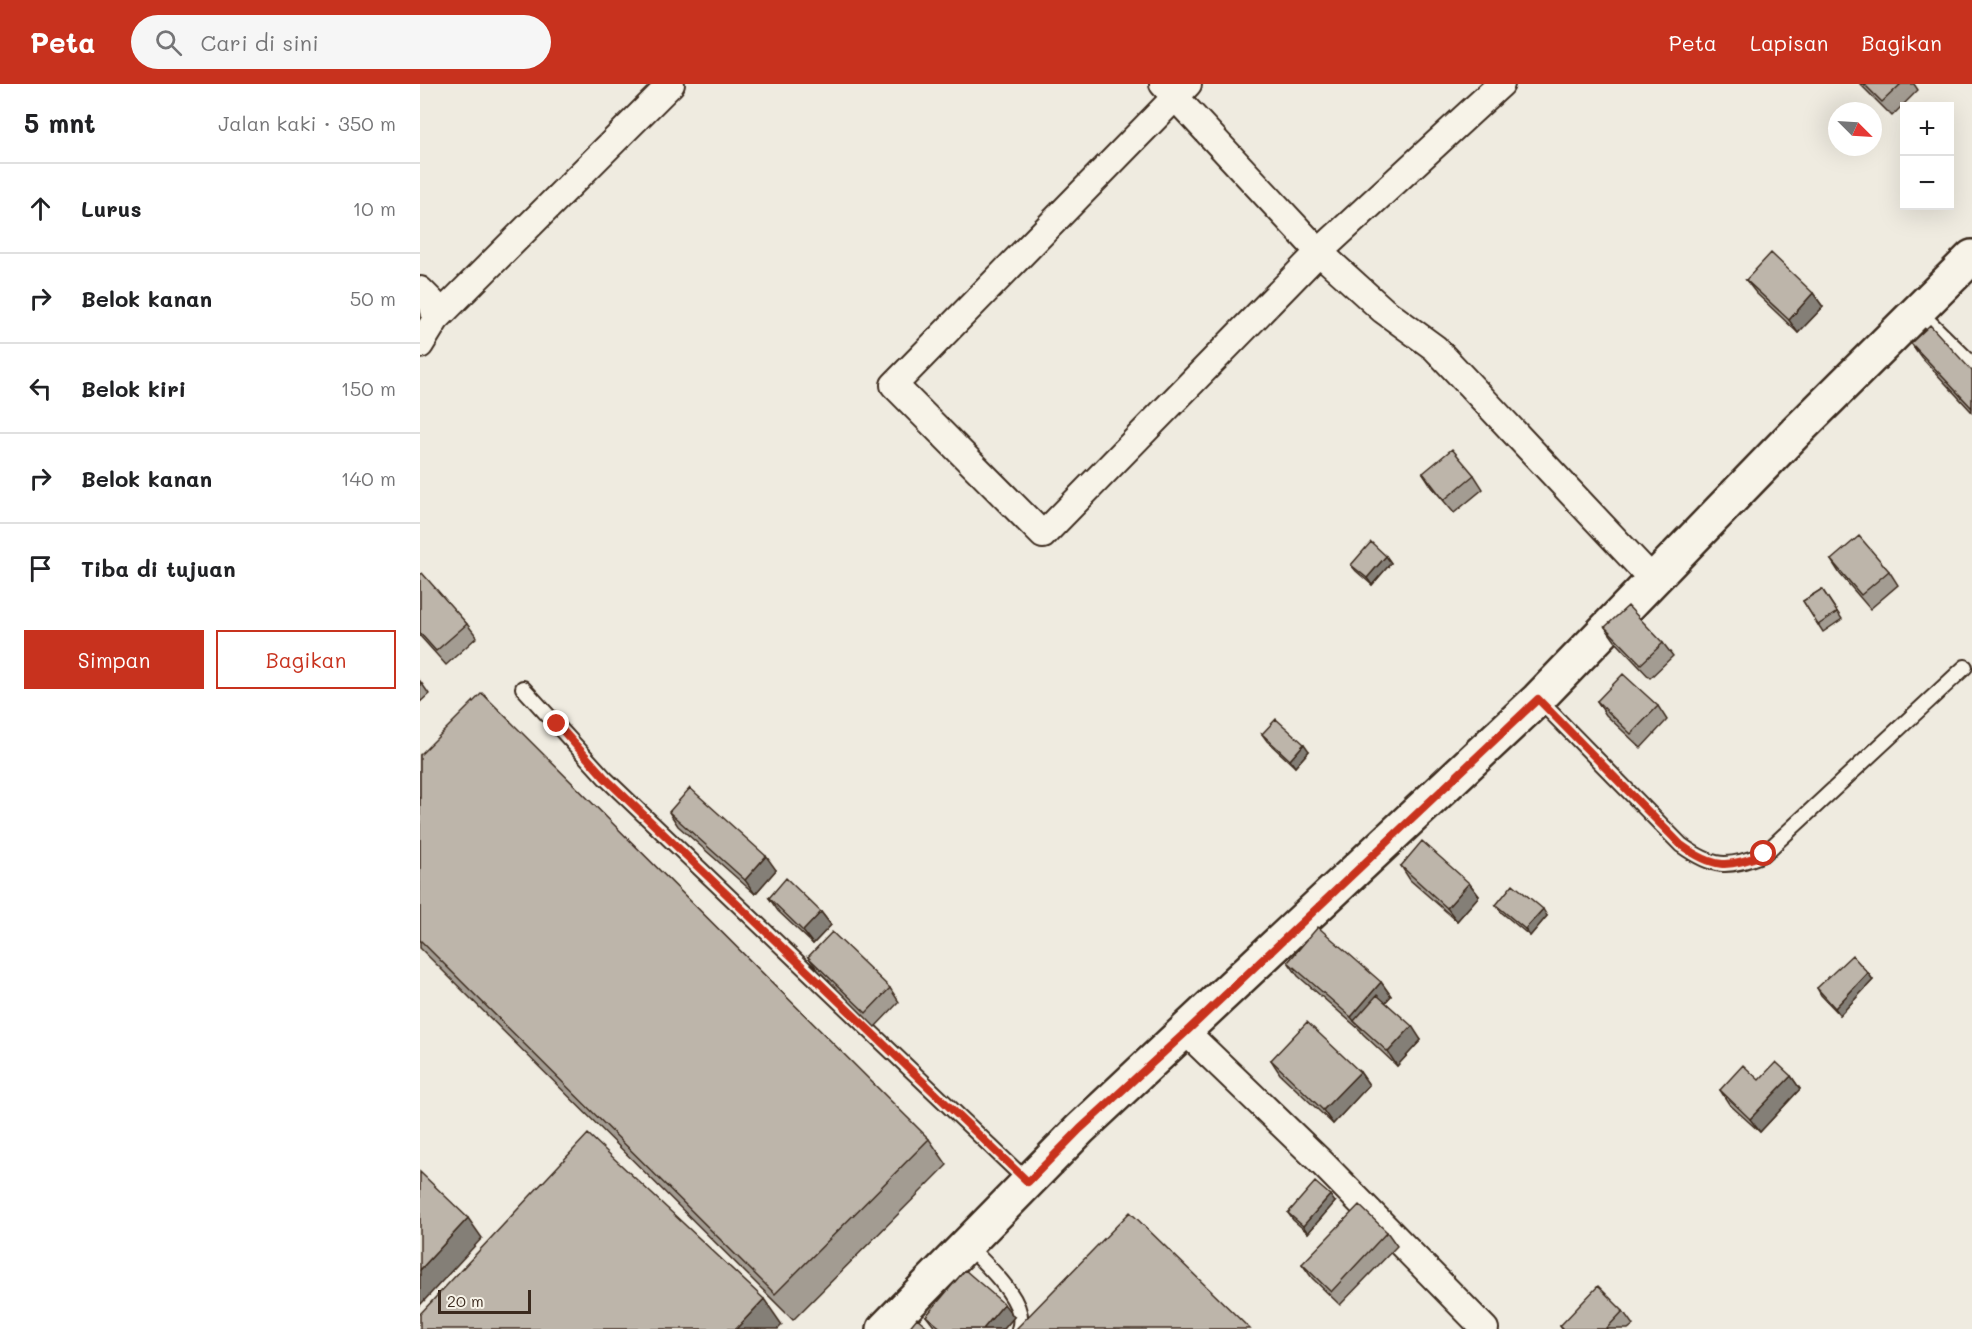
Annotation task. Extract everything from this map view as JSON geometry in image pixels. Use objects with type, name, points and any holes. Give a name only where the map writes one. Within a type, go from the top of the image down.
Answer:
[{"type":"street","points":[[420,345],[436,319],[671,84]]},
{"type":"street","points":[[1501,84],[1319,252],[1043,535],[894,385],[1176,88],[1319,252],[1383,310],[1436,348],[1653,580]]},
{"type":"street","points":[[884,1329],[1060,1150],[1538,699],[1796,432],[1972,257]]},
{"type":"street","points":[[420,290],[432,302],[436,319]]},
{"type":"street","points":[[1186,1032],[1323,1164],[1485,1329]]},
{"type":"lane","points":[[1918,311],[1972,364]]},
{"type":"lane","points":[[1538,699],[1681,845],[1704,861],[1717,864],[1740,864],[1764,854],[1965,667]]},
{"type":"lane","points":[[523,688],[605,778],[1028,1182]]},
{"type":"lane","points":[[967,1245],[1014,1298],[1021,1311],[1019,1329]]},
{"type":"building","points":[[1864,84],[1901,84],[1882,102]]},
{"type":"building","points":[[1771,253],[1813,293],[1789,320],[1746,280]]},
{"type":"building","points":[[1930,325],[1972,371],[1972,408],[1911,343]]},
{"type":"building","points":[[1452,449],[1474,475],[1444,500],[1423,473]]},
{"type":"building","points":[[1859,536],[1889,571],[1861,595],[1831,560]]},
{"type":"building","points":[[1371,542],[1386,556],[1367,578],[1351,565]]},
{"type":"building","points":[[422,573],[467,624],[436,651],[420,633],[420,575]]},
{"type":"building","points":[[1822,589],[1837,612],[1818,625],[1803,601]]},
{"type":"building","points":[[1628,606],[1663,643],[1641,664],[1605,627]]},
{"type":"building","points":[[1623,674],[1658,706],[1631,734],[1597,701]]},
{"type":"building","points":[[482,693],[929,1139],[775,1294],[420,940],[420,755]]},
{"type":"building","points":[[1276,719],[1304,744],[1290,760],[1262,734]]},
{"type":"building","points":[[690,788],[766,856],[745,880],[669,812]]},
{"type":"building","points":[[1422,841],[1469,883],[1447,908],[1401,866]]},
{"type":"building","points":[[786,878],[821,912],[803,931],[769,898]]},
{"type":"building","points":[[1513,884],[1543,909],[1525,929],[1496,905]]},
{"type":"building","points":[[1318,927],[1381,982],[1351,1017],[1288,962]]},
{"type":"building","points":[[832,932],[890,988],[866,1013],[808,957]]},
{"type":"building","points":[[1852,955],[1868,973],[1835,1008],[1817,988]]},
{"type":"building","points":[[1377,995],[1412,1026],[1388,1052],[1354,1021]]},
{"type":"building","points":[[1307,1022],[1360,1072],[1323,1110],[1271,1060]]},
{"type":"building","points":[[1776,1062],[1791,1076],[1750,1119],[1720,1090],[1743,1065],[1759,1080]]},
{"type":"building","points":[[588,1134],[764,1299],[736,1329],[420,1329],[420,1314]]},
{"type":"building","points":[[420,1172],[468,1218],[420,1270]]},
{"type":"building","points":[[1315,1182],[1330,1195],[1303,1226],[1288,1213]]},
{"type":"building","points":[[1359,1205],[1387,1232],[1331,1292],[1302,1264]]},
{"type":"building","points":[[1130,1212],[1250,1329],[1016,1329]]},
{"type":"building","points":[[965,1270],[1004,1304],[983,1329],[942,1329],[926,1316]]},
{"type":"building","points":[[1598,1286],[1623,1311],[1606,1329],[1563,1329],[1560,1326]]},
{"type":"building","points":[[917,1318],[930,1329],[908,1329]]},
{"type":"route","points":[[557,724],[605,778],[1028,1182],[1080,1129],[1186,1032],[1538,699],[1681,845],[1704,861],[1717,864],[1740,864],[1764,854]]}]
